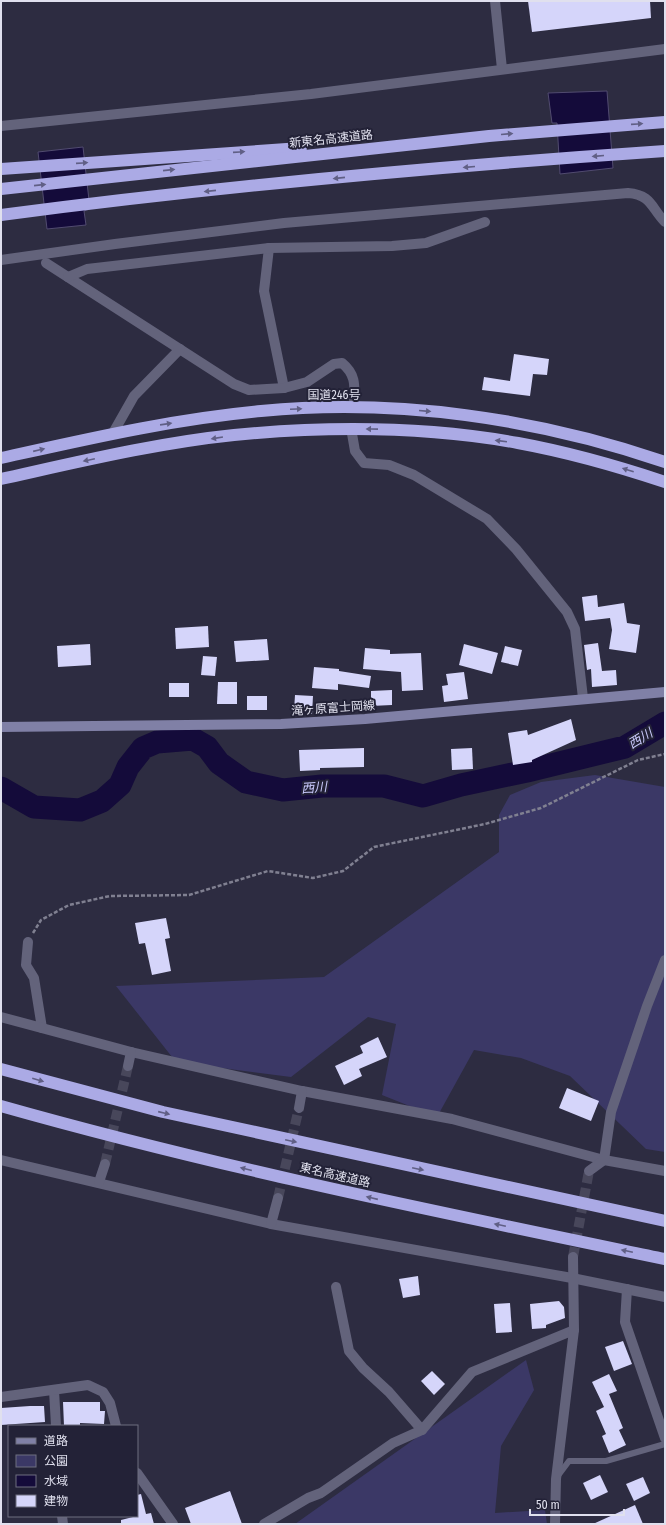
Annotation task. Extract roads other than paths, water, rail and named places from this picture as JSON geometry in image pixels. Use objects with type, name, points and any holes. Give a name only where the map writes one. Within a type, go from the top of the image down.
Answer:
[{"type":"highway","name":"新東名高速道路","points":[[1,189],[489,136],[665,122]]},
{"type":"highway","points":[[1,169],[489,136]]},
{"type":"highway","points":[[1,215],[167,195],[375,174],[665,151]]},
{"type":"highway","name":"国道246号","points":[[1,458],[113,433],[158,425],[263,411],[354,408],[425,410],[514,422],[588,438],[665,462]]},
{"type":"highway","points":[[1,479],[124,453],[233,435],[351,428],[440,433],[518,443],[621,467],[665,482]]},
{"type":"highway","name":"東名高速道路","points":[[1,1069],[163,1112],[665,1221]]},
{"type":"highway","name":"東名高速道路","points":[[1,1106],[147,1145],[270,1175],[665,1259]]},
{"type":"main road","name":"滝ヶ原富士岡線","points":[[1,727],[281,724],[365,719],[583,698],[665,692]]},
{"type":"street","points":[[495,1],[502,69]]},
{"type":"street","points":[[1,126],[311,94],[665,49]]},
{"type":"street","points":[[1,260],[276,224],[628,193],[644,196],[650,201],[665,222]]},
{"type":"street","points":[[68,277],[87,269],[269,248],[392,246],[426,243],[485,222]]},
{"type":"street","points":[[269,248],[264,291],[284,388]]},
{"type":"street","points":[[46,263],[234,384],[249,390],[284,388],[307,382],[334,364],[342,363],[349,369],[354,378],[354,408]]},
{"type":"street","points":[[113,433],[134,396],[180,349]]},
{"type":"street","points":[[351,428],[355,451],[364,463],[389,465],[414,475],[487,519],[516,549],[567,612],[575,629],[583,698]]},
{"type":"street","points":[[28,942],[26,965],[34,978],[42,1028]]},
{"type":"street","points":[[589,1171],[604,1160],[611,1112],[647,1006],[665,960]]},
{"type":"street","points":[[1,1017],[131,1052],[302,1092],[452,1119],[604,1160],[665,1170]]},
{"type":"street","points":[[128,1066],[131,1052]]},
{"type":"street","points":[[299,1108],[302,1092]]},
{"type":"street","points":[[1,1160],[271,1224],[572,1278],[665,1297]]},
{"type":"street","points":[[99,1182],[105,1164]]},
{"type":"street","points":[[271,1224],[278,1198]]},
{"type":"street","points":[[556,1524],[556,1480],[574,1330],[572,1278],[573,1257]]},
{"type":"street","points":[[336,1287],[349,1352],[422,1430]]},
{"type":"street","points":[[627,1289],[625,1322],[665,1438]]},
{"type":"street","points":[[264,1524],[266,1521],[308,1498],[321,1493],[393,1443],[422,1430],[472,1372],[574,1330]]},
{"type":"street","points":[[1,1397],[88,1385],[103,1392],[110,1403],[116,1425]]},
{"type":"street","points":[[54,1390],[56,1425]]},
{"type":"street","points":[[138,1474],[173,1524]]},
{"type":"lane","points":[[556,1480],[569,1461],[606,1461],[665,1444]]},
{"type":"water","points":[[607,91],[613,168],[560,174],[557,123],[552,123],[548,93]]},
{"type":"water","points":[[83,147],[90,209],[84,211],[86,225],[47,229],[38,152]]},
{"type":"waterway","name":"西川","points":[[1,788],[34,807],[80,810],[102,801],[120,785],[128,767],[143,748],[157,742],[193,739],[207,747],[219,763],[246,782],[283,790],[322,786],[384,786],[423,796],[461,785],[527,771],[625,747],[665,723]]},
{"type":"tunnel","points":[[105,1164],[128,1066]]},
{"type":"tunnel","points":[[278,1198],[299,1108]]},
{"type":"tunnel","points":[[573,1257],[589,1171]]}]
